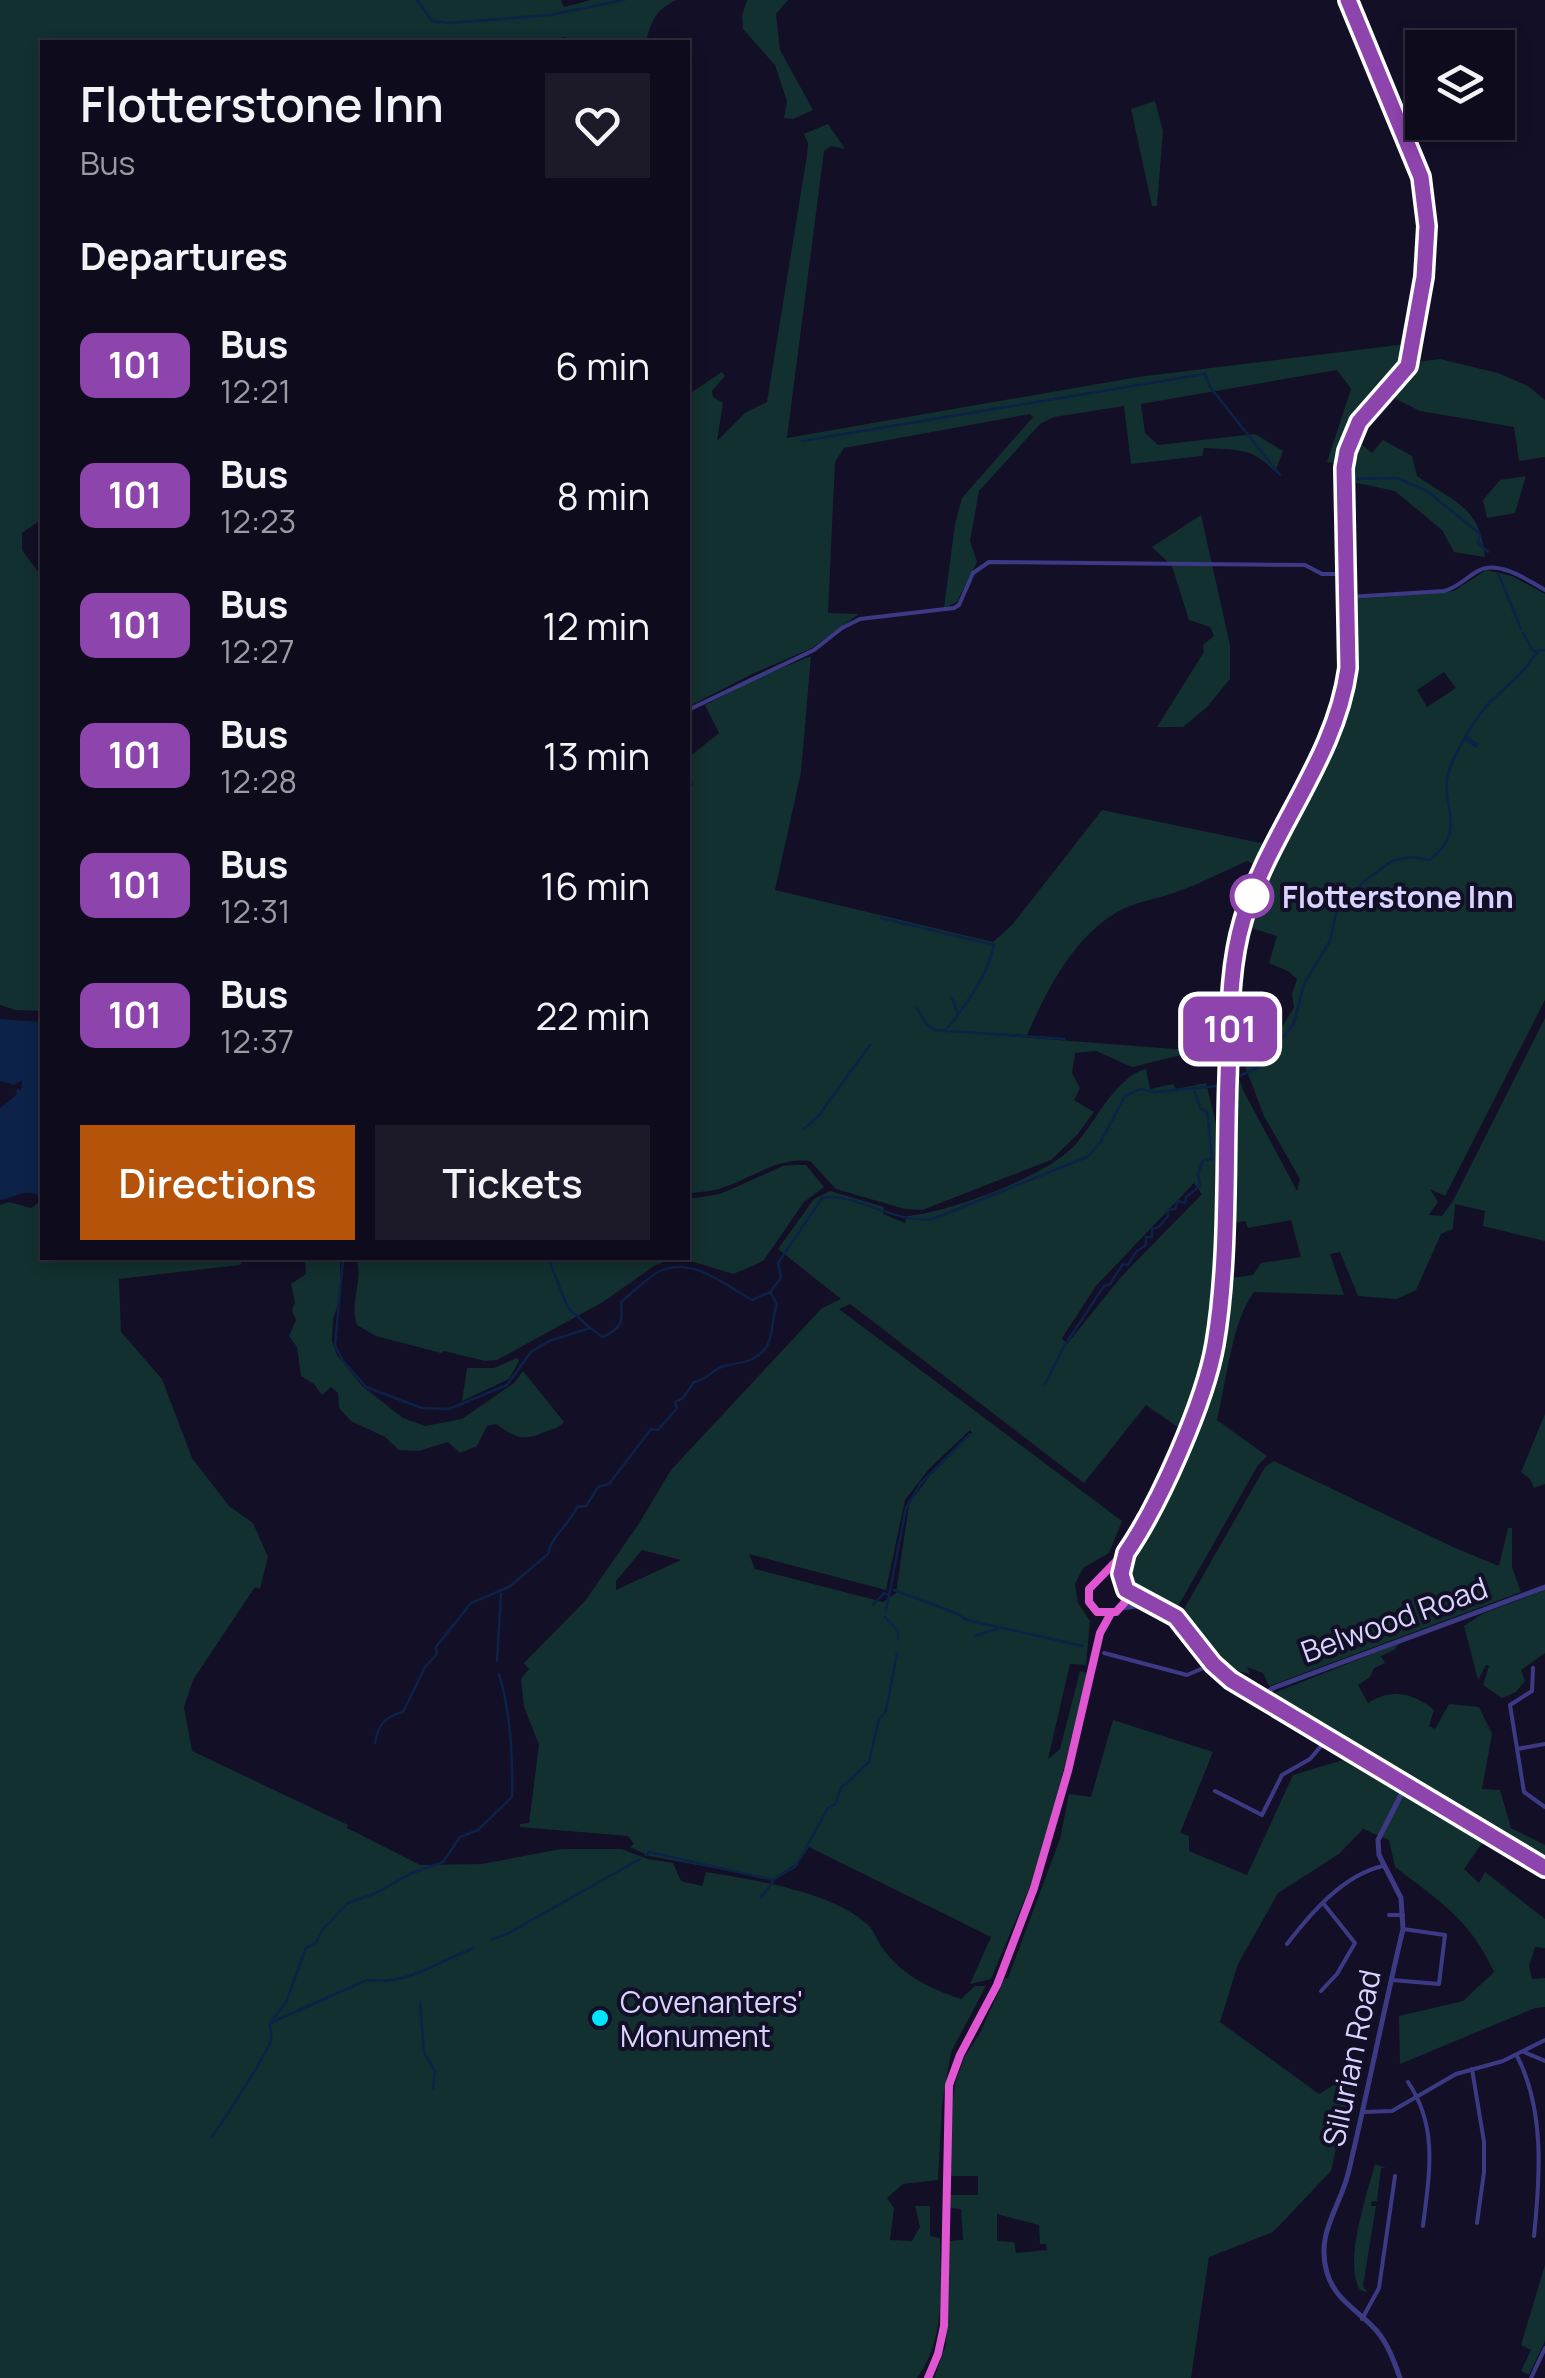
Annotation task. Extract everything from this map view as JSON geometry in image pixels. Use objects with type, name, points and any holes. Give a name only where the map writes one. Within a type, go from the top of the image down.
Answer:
[{"type":"highway","points":[[928,2378],[944,2326],[949,2084],[996,1985],[1034,1888],[1068,1770],[1100,1632],[1110,1614],[1122,1608],[1121,1566],[1194,1417],[1211,1360],[1220,1291],[1232,984],[1243,918],[1342,700],[1348,668],[1344,468],[1347,451],[1352,434],[1370,406],[1408,366],[1424,277],[1427,226],[1421,177],[1348,0]]},
{"type":"highway","points":[[1100,1632],[1097,1612],[1088,1596],[1092,1583],[1126,1553]]},
{"type":"highway","points":[[1101,1576],[1113,1576],[1124,1586]]},
{"type":"highway","points":[[1097,1612],[1110,1614]]},
{"type":"street","points":[[690,709],[814,650],[860,619],[954,608],[960,605],[973,573],[989,562],[1305,565],[1322,574],[1348,574]]},
{"type":"street","points":[[1349,597],[1444,591],[1486,568],[1502,569],[1545,590]]},
{"type":"street","points":[[1124,1586],[1176,1617],[1213,1664],[1231,1680],[1545,1868]]},
{"type":"street","name":"Belwood Road","points":[[1262,1697],[1273,1688],[1545,1587]]},
{"type":"street","points":[[1122,1608],[1152,1604]]},
{"type":"street","points":[[1104,1653],[1187,1675],[1213,1664]]},
{"type":"street","points":[[1533,1668],[1532,1692],[1510,1705],[1524,1792],[1545,1808]]},
{"type":"street","points":[[1215,1792],[1262,1815],[1282,1775],[1299,1768],[1328,1738]]},
{"type":"street","points":[[1517,1748],[1545,1744]]},
{"type":"street","name":"Silurian Road","points":[[1400,2378],[1375,2328],[1338,2296],[1328,2278],[1324,2250],[1327,2222],[1348,2176],[1402,1929],[1397,1886],[1383,1866],[1378,1840],[1406,1786]]},
{"type":"street","points":[[1287,1944],[1323,1903],[1361,1874],[1383,1866]]},
{"type":"street","points":[[1321,1991],[1337,1974],[1355,1943],[1323,1903]]},
{"type":"street","points":[[1389,1915],[1403,1916]]},
{"type":"street","points":[[1390,1980],[1439,1984],[1445,1936],[1402,1929]]},
{"type":"street","points":[[1360,2113],[1392,2111],[1456,2074],[1517,2056],[1545,2040]]},
{"type":"street","points":[[1524,2052],[1545,2061]]},
{"type":"street","points":[[1517,2056],[1530,2088],[1540,2150],[1534,2236]]},
{"type":"street","points":[[1472,2069],[1484,2157],[1477,2223]]},
{"type":"street","points":[[1408,2082],[1418,2098],[1430,2142],[1422,2226]]},
{"type":"street","points":[[1362,2318],[1379,2288],[1395,2176]]},
{"type":"street","points":[[1531,2378],[1545,2348]]},
{"type":"green space","points":[[0,0],[561,0],[564,7],[591,0],[677,0],[656,16],[647,40],[565,37],[40,40],[40,520],[22,533],[22,550],[40,574],[40,1011],[0,1005]]},
{"type":"green space","points":[[747,0],[788,0],[776,14],[780,50],[813,110],[793,119],[784,118],[787,101],[775,65],[743,29]]},
{"type":"green space","points":[[1155,101],[1163,131],[1157,206],[1152,206],[1131,109]]},
{"type":"green space","points":[[828,124],[845,149],[831,146],[824,151],[787,438],[1138,377],[1406,344],[1398,370],[1362,408],[1339,464],[1327,462],[1351,389],[1337,370],[1141,404],[1145,433],[1158,445],[1255,434],[1283,451],[1275,472],[1251,454],[1225,449],[1204,448],[1202,456],[1131,464],[1124,406],[1054,417],[1040,424],[979,491],[970,541],[977,562],[957,602],[944,608],[962,498],[1033,417],[1030,414],[844,448],[835,462],[828,613],[859,614],[812,648],[690,706],[690,384],[692,392],[722,372],[725,376],[712,391],[713,397],[723,403],[717,441],[745,413],[767,402],[807,155],[804,134]]},
{"type":"green space","points":[[1440,359],[1498,373],[1528,386],[1545,400],[1545,457],[1519,461],[1514,427],[1420,411],[1388,395],[1417,362]]},
{"type":"green space","points":[[1355,439],[1372,453],[1383,440],[1412,456],[1417,476],[1471,516],[1478,527],[1485,557],[1454,552],[1442,530],[1395,491],[1348,481]]},
{"type":"green space","points":[[1526,476],[1515,513],[1487,518],[1483,500],[1500,480]]},
{"type":"green space","points":[[1201,515],[1230,645],[1230,679],[1207,707],[1183,727],[1157,727],[1204,652],[1203,645],[1214,636],[1210,627],[1189,620],[1172,566],[1152,547]]},
{"type":"green space","points":[[1486,570],[1512,576],[1545,594],[1545,1000],[1445,1196],[1430,1189],[1438,1202],[1429,1215],[1442,1216],[1453,1201],[1545,1018],[1545,1241],[1483,1226],[1485,1211],[1455,1204],[1453,1229],[1441,1234],[1416,1290],[1397,1299],[1358,1296],[1340,1252],[1330,1254],[1344,1295],[1254,1292],[1235,1335],[1217,1420],[1267,1456],[1258,1465],[1176,1610],[1136,1586],[1129,1574],[1130,1557],[1174,1477],[1195,1424],[1216,1344],[1225,1285],[1231,1278],[1253,1275],[1261,1263],[1301,1257],[1291,1220],[1248,1228],[1245,1221],[1227,1224],[1235,1069],[1297,1191],[1300,1179],[1264,1116],[1245,1066],[1267,1050],[1294,1008],[1292,994],[1297,979],[1269,963],[1277,936],[1248,927],[1344,711],[1354,660],[1354,602],[1454,591]],"holes":[[[1444,672],[1456,688],[1427,707],[1417,690]]]},
{"type":"green space","points":[[811,656],[801,772],[775,890],[993,942],[1012,925],[1102,810],[1270,845],[1258,866],[1247,861],[1185,889],[1124,909],[1101,923],[1063,967],[1027,1035],[944,1031],[1174,1049],[1189,1049],[1192,1040],[1199,1044],[1198,1051],[1132,1067],[1096,1051],[1075,1053],[1072,1073],[1080,1088],[1074,1100],[1094,1112],[1077,1135],[1051,1160],[922,1210],[905,1209],[836,1189],[810,1161],[786,1162],[719,1189],[690,1193],[690,756],[719,733],[705,705]]},
{"type":"green space","points":[[1146,1069],[1150,1089],[1206,1083],[1218,1131],[1215,1284],[1203,1369],[1179,1428],[1146,1405],[1084,1483],[850,1304],[839,1309],[1122,1521],[1109,1553],[1083,1568],[1075,1584],[1078,1603],[1090,1621],[1086,1665],[1070,1664],[1048,1759],[1060,1749],[1080,1671],[1088,1673],[1040,1863],[991,1979],[970,1984],[991,1937],[809,1847],[799,1862],[773,1879],[649,1856],[630,1847],[634,1844],[628,1836],[520,1827],[529,1823],[539,1745],[524,1707],[521,1679],[529,1669],[524,1663],[585,1601],[671,1470],[822,1308],[841,1299],[778,1249],[814,1199],[830,1191],[884,1207],[883,1214],[905,1223],[907,1216],[994,1192],[1039,1171],[1072,1148],[1114,1092]],"holes":[[[1194,1183],[1202,1194],[1121,1277],[1067,1344],[1062,1338],[1096,1286]],[[970,1430],[972,1433],[928,1478],[909,1504],[896,1593],[883,1602],[755,1569],[749,1554],[886,1590],[905,1500],[929,1469]],[[642,1550],[681,1560],[616,1590],[616,1581]]]},
{"type":"green space","points":[[806,1165],[824,1187],[804,1202],[764,1260],[733,1274],[688,1260],[690,1199],[720,1194],[783,1166]]},
{"type":"green space","points":[[9,1202],[31,1208],[40,1204],[40,1260],[244,1260],[240,1265],[119,1279],[121,1332],[162,1379],[192,1458],[229,1506],[253,1523],[268,1557],[260,1589],[255,1587],[193,1680],[184,1707],[192,1751],[348,1825],[347,1828],[420,1865],[482,1864],[561,1849],[622,1849],[673,1863],[681,1881],[702,1886],[706,1872],[813,1895],[867,1924],[892,1959],[928,1986],[961,1999],[975,1986],[986,1986],[951,2052],[942,2105],[938,2180],[903,2184],[887,2198],[894,2208],[890,2240],[912,2241],[920,2227],[915,2206],[930,2206],[930,2236],[940,2238],[937,2328],[927,2362],[917,2378],[0,2378],[0,1205]]},
{"type":"green space","points":[[305,1260],[340,1260],[340,1297],[332,1341],[337,1355],[362,1386],[403,1418],[425,1426],[462,1419],[514,1383],[523,1371],[564,1422],[529,1437],[513,1434],[496,1424],[487,1426],[477,1446],[460,1453],[448,1442],[419,1451],[399,1450],[385,1437],[351,1421],[339,1408],[338,1393],[331,1387],[322,1395],[301,1376],[297,1347],[289,1336],[296,1320],[291,1284],[306,1274]]},
{"type":"green space","points":[[356,1260],[668,1260],[603,1302],[497,1360],[485,1361],[376,1336],[357,1325]]},
{"type":"green space","points":[[517,1358],[509,1379],[462,1401],[467,1368],[494,1368]]},
{"type":"green space","points":[[1545,1414],[1545,1484],[1534,1488],[1521,1472]]},
{"type":"green space","points":[[1274,1461],[1499,1566],[1508,1528],[1512,1528],[1512,1567],[1521,1592],[1269,1686],[1263,1673],[1247,1667],[1250,1674],[1222,1668],[1180,1616],[1265,1467]]},
{"type":"green space","points":[[1545,1590],[1545,1653],[1521,1670],[1525,1681],[1516,1692],[1502,1698],[1483,1685],[1489,1666],[1478,1680],[1464,1626],[1482,1614]]},
{"type":"green space","points":[[1400,1643],[1381,1656],[1385,1663],[1374,1668],[1370,1677],[1358,1685],[1368,1703],[1385,1695],[1410,1696],[1434,1710],[1429,1726],[1435,1729],[1449,1704],[1479,1707],[1492,1734],[1482,1789],[1500,1790],[1511,1828],[1545,1845],[1545,1864],[1270,1698],[1269,1695]]},
{"type":"green space","points":[[1113,1720],[1213,1752],[1180,1833],[1189,1836],[1189,1851],[1247,1875],[1293,1775],[1343,1760],[1347,1753],[1485,1839],[1464,1869],[1479,1883],[1485,1872],[1545,1919],[1545,1948],[1535,1947],[1529,1966],[1532,1979],[1545,1978],[1545,2007],[1400,2064],[1399,2016],[1463,2001],[1494,1972],[1464,1924],[1395,1867],[1389,1840],[1363,1829],[1339,1854],[1278,1893],[1238,1964],[1220,2022],[1319,2094],[1354,2072],[1346,2127],[1339,2135],[1331,2171],[1273,2232],[1209,2257],[1191,2378],[934,2378],[946,2345],[949,2241],[963,2240],[961,2209],[949,2208],[949,2195],[978,2195],[978,2176],[949,2176],[956,2081],[964,2058],[1008,1978],[1060,1839],[1069,1794],[1091,1797]],"holes":[[[997,2214],[1039,2225],[1040,2244],[1046,2244],[1047,2250],[1016,2253],[1014,2242],[997,2241]]]},
{"type":"green space","points":[[1375,2164],[1386,2168],[1381,2168],[1377,2201],[1371,2202],[1371,2206],[1376,2206],[1363,2286],[1367,2292],[1360,2290],[1355,2278],[1355,2246]]},
{"type":"green space","points":[[1545,2265],[1545,2341],[1529,2375],[1521,2371],[1531,2350],[1521,2345]]},
{"type":"water","points":[[0,1019],[40,1022],[40,1196],[25,1193],[0,1200],[0,1108],[16,1095],[17,1089],[21,1090],[22,1080],[14,1085],[0,1081]]},
{"type":"waterway","points":[[417,0],[432,21],[449,23],[550,15],[624,0]]},
{"type":"waterway","points":[[802,441],[1205,374],[1210,387],[1280,475]]},
{"type":"waterway","points":[[1353,479],[1397,478],[1427,491],[1480,534],[1478,543],[1488,552]]},
{"type":"waterway","points":[[1498,573],[1521,629]]},
{"type":"waterway","points":[[1523,633],[1536,651]]},
{"type":"waterway","points":[[343,1260],[335,1346],[343,1361],[366,1387],[422,1408],[449,1409],[507,1385],[531,1352],[549,1341],[590,1328],[603,1337],[609,1334],[620,1324],[621,1302],[658,1272],[670,1268],[695,1269],[752,1300],[770,1292],[781,1278],[778,1263],[822,1198],[848,1199],[903,1217],[933,1219],[1087,1157],[1100,1143],[1125,1096],[1140,1089],[1155,1092],[1218,1086],[1261,1066],[1294,1023],[1304,984],[1330,941],[1336,913],[1364,881],[1392,861],[1411,857],[1430,860],[1442,848],[1451,826],[1447,781],[1458,751],[1485,708],[1538,651],[1545,650]]},
{"type":"waterway","points":[[1467,739],[1476,745]]},
{"type":"waterway","points":[[881,918],[994,945],[981,979],[945,1031]]},
{"type":"waterway","points":[[952,998],[958,1015]]},
{"type":"waterway","points":[[917,1008],[927,1025],[935,1030],[1065,1039]]},
{"type":"waterway","points":[[804,1129],[819,1115],[870,1045]]},
{"type":"waterway","points":[[1045,1384],[1063,1348],[1104,1286],[1146,1245],[1146,1237],[1152,1237],[1152,1229],[1159,1227],[1168,1210],[1175,1209],[1178,1201],[1185,1203],[1186,1197],[1200,1186],[1198,1174],[1203,1160],[1212,1159],[1207,1112],[1200,1108],[1195,1092]]},
{"type":"waterway","points":[[549,1260],[568,1308],[589,1327]]},
{"type":"waterway","points":[[375,1743],[383,1722],[403,1712],[425,1667],[437,1654],[436,1647],[471,1603],[509,1587],[548,1554],[577,1507],[586,1506],[598,1487],[609,1484],[651,1429],[658,1430],[677,1408],[675,1402],[683,1398],[694,1382],[721,1367],[760,1354],[771,1335],[777,1304],[770,1292]]},
{"type":"waterway","points":[[886,1611],[906,1508],[921,1483],[970,1434]]},
{"type":"waterway","points":[[894,1590],[967,1620],[1083,1646]]},
{"type":"waterway","points":[[873,1605],[884,1593],[888,1595]]},
{"type":"waterway","points":[[497,1661],[501,1594]]},
{"type":"waterway","points":[[885,1617],[898,1631],[898,1638]]},
{"type":"waterway","points":[[975,1636],[1002,1627]]},
{"type":"waterway","points":[[646,1855],[649,1852],[773,1880],[796,1866],[841,1788],[869,1762],[879,1719],[886,1711],[897,1653]]},
{"type":"waterway","points":[[270,2023],[286,2002],[306,1948],[315,1944],[323,1929],[348,1903],[443,1862],[460,1837],[478,1830],[512,1797],[510,1735],[499,1674]]},
{"type":"waterway","points":[[492,1939],[640,1859]]},
{"type":"waterway","points":[[761,1898],[773,1881]]},
{"type":"waterway","points":[[212,2136],[268,2046],[270,2023],[367,1980],[410,1976],[474,1948]]},
{"type":"waterway","points":[[420,2002],[424,2053],[435,2071],[433,2088]]},
{"type":"bus line","name":"101","points":[[1348,0],[1421,177],[1427,226],[1424,277],[1408,366],[1370,406],[1352,434],[1347,451],[1344,468],[1348,668],[1342,700],[1310,778],[1243,918],[1236,948],[1220,1291],[1211,1360],[1194,1417],[1126,1553],[1121,1574],[1126,1590],[1176,1617],[1213,1664],[1231,1680],[1545,1868]]},
{"type":"place","name":"Flotterstone Inn","points":[[1252,896]]},
{"type":"place","name":"Covenanters' Monument","points":[[600,2018]]}]
